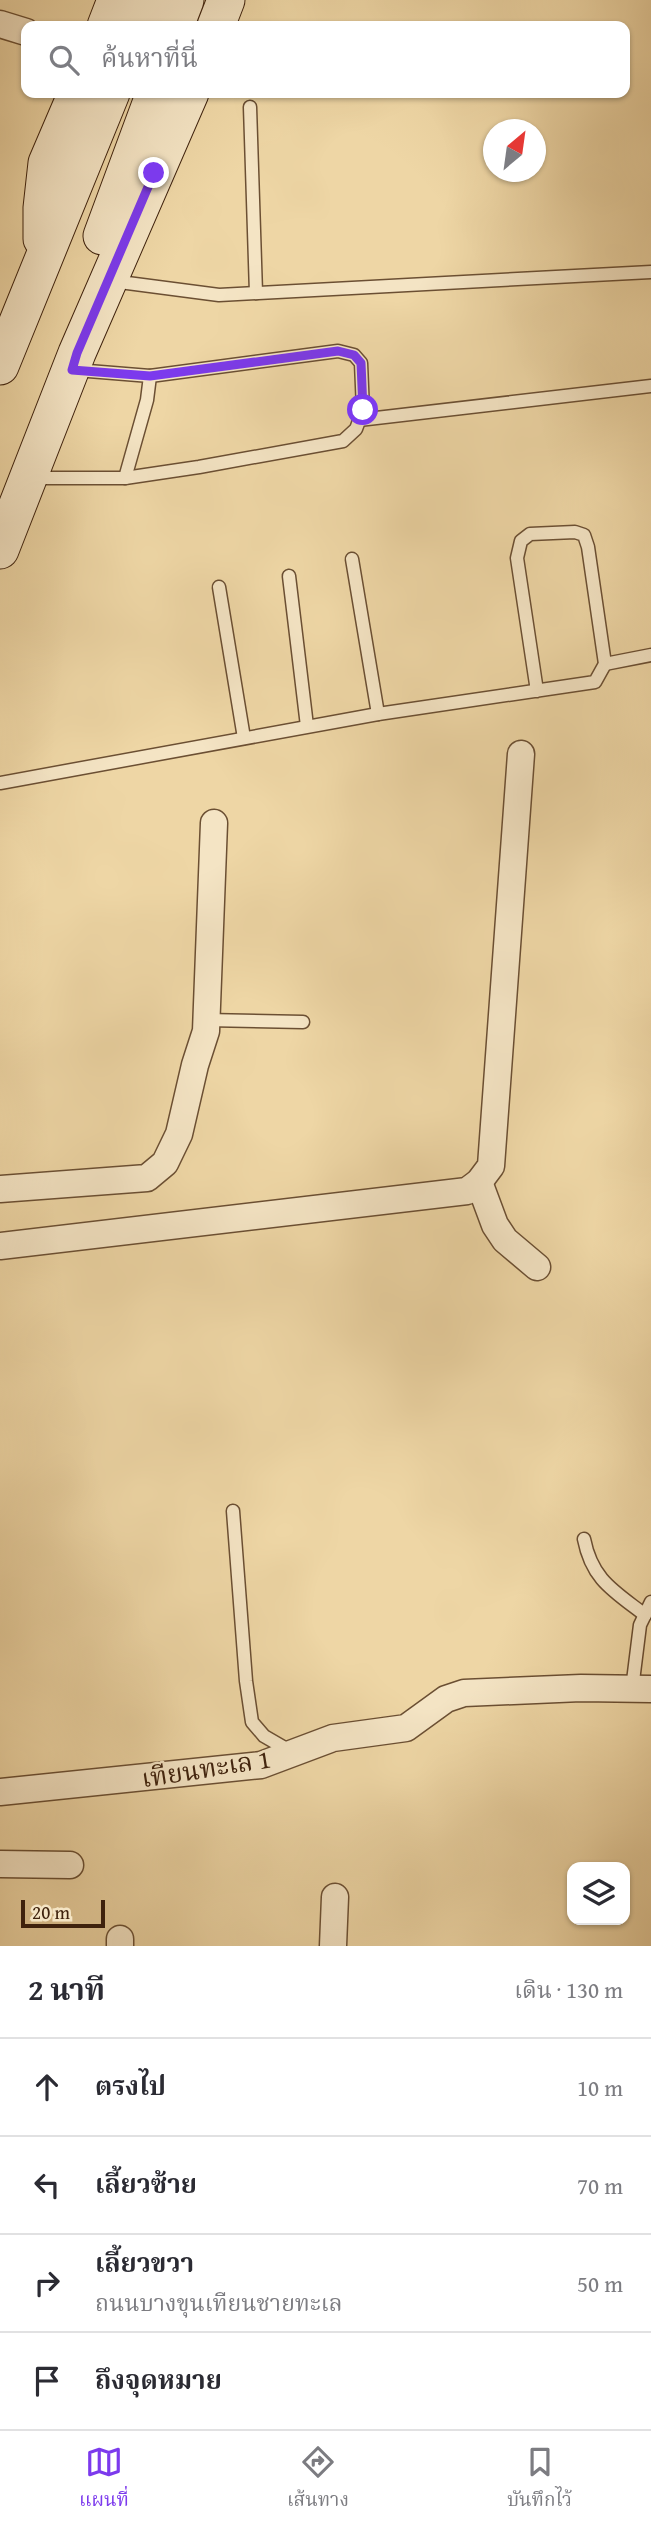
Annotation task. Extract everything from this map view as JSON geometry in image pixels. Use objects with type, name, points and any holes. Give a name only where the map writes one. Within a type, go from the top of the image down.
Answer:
[{"type":"main road","points":[[108,21],[116,0]]},
{"type":"main road","points":[[140,21],[149,0]]},
{"type":"main road","points":[[177,21],[185,0]]},
{"type":"main road","points":[[218,21],[226,0]]},
{"type":"main road","points":[[42,261],[42,208],[47,163],[75,98]]},
{"type":"main road","points":[[0,366],[109,98]]},
{"type":"main road","points":[[74,361],[85,280],[153,98]]},
{"type":"main road","points":[[0,550],[74,361],[188,98]]},
{"type":"street","points":[[0,24],[21,30]]},
{"type":"street","points":[[0,1246],[467,1191],[479,1182],[491,1166],[521,754]]},
{"type":"street","points":[[0,1189],[147,1178],[165,1163],[179,1134],[206,1031],[214,823]]},
{"type":"street","points":[[479,1182],[495,1225],[505,1240],[537,1268]]},
{"type":"street","name":"เทียนทะเล 1","points":[[0,1792],[261,1765],[333,1738],[406,1728],[446,1699],[464,1693],[581,1688],[642,1689]]},
{"type":"street","points":[[0,1864],[70,1864]]},
{"type":"street","points":[[333,1946],[335,1897]]},
{"type":"lane","points":[[250,107],[256,293]]},
{"type":"lane","points":[[108,280],[219,295],[651,272]]},
{"type":"lane","points":[[29,478],[125,478],[343,441],[356,429],[363,410],[361,363],[354,355],[338,351],[150,376],[74,361]]},
{"type":"lane","points":[[125,478],[147,400],[150,376]]},
{"type":"lane","points":[[359,420],[651,386]]},
{"type":"lane","points":[[0,783],[307,726],[378,714],[537,691],[595,682],[605,664],[584,535],[575,532],[530,534],[521,541],[517,558],[537,691]]},
{"type":"lane","points":[[352,559],[378,714]]},
{"type":"lane","points":[[289,576],[307,726]]},
{"type":"lane","points":[[219,587],[244,737]]},
{"type":"lane","points":[[605,664],[651,655]]},
{"type":"lane","points":[[206,1020],[303,1022]]},
{"type":"lane","points":[[233,1511],[246,1681],[252,1722],[264,1736],[283,1747],[286,1755]]},
{"type":"lane","points":[[584,1539],[592,1568],[606,1584],[645,1615]]},
{"type":"lane","points":[[642,1689],[640,1625],[651,1602]]},
{"type":"route","points":[[154,173],[72,370],[150,376],[338,351],[354,355],[361,363],[363,410]]}]
